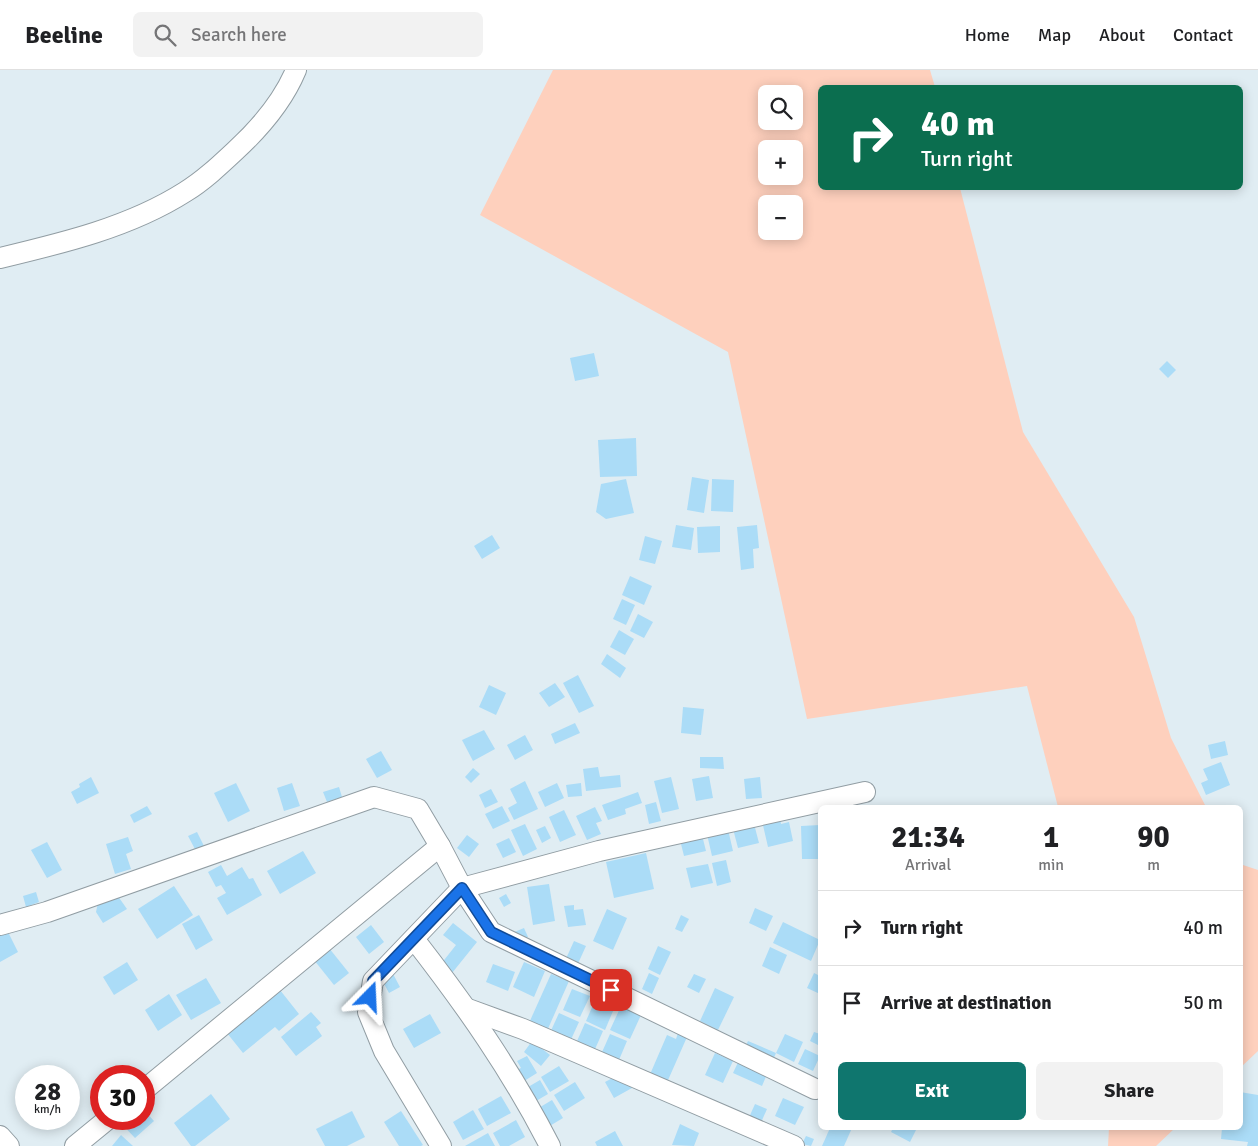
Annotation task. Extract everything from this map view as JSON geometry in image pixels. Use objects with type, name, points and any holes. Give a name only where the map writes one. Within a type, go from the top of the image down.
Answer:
[{"type":"street","points":[[0,258],[71,240],[137,217],[186,192],[251,137],[273,109],[296,70]]},
{"type":"street","points":[[441,1146],[384,1051],[368,1012],[373,981],[462,888],[599,851],[865,792]]},
{"type":"street","points":[[0,925],[47,912],[374,797],[418,809],[462,888],[491,932],[815,1089]]},
{"type":"street","points":[[155,1081],[440,846]]},
{"type":"street","points":[[414,938],[468,1010],[524,1094],[550,1146]]},
{"type":"street","points":[[468,1010],[532,1033],[794,1146]]},
{"type":"street","points":[[75,1146],[95,1130]]},
{"type":"street","points":[[0,1136],[9,1146]]},
{"type":"shaded area","points":[[553,70],[930,70],[934,85],[818,85],[818,190],[961,190],[1023,432],[1134,617],[1171,738],[1205,805],[1057,805],[1027,686],[807,719],[728,352],[480,215]]},
{"type":"shaded area","points":[[1243,865],[1258,870],[1258,1051],[1243,1065]]},
{"type":"shaded area","points":[[1109,1130],[1173,1130],[1156,1146],[1108,1146]]},
{"type":"building","points":[[594,353],[599,376],[575,381],[570,358]]},
{"type":"building","points":[[1167,361],[1176,370],[1168,378],[1159,369]]},
{"type":"building","points":[[636,438],[637,476],[600,477],[598,440]]},
{"type":"building","points":[[692,477],[709,480],[704,513],[687,510]]},
{"type":"building","points":[[626,479],[634,513],[606,519],[596,512],[601,484]]},
{"type":"building","points":[[712,479],[734,480],[733,512],[711,511]]},
{"type":"building","points":[[676,525],[694,528],[691,550],[672,547]]},
{"type":"building","points":[[757,525],[759,548],[753,549],[754,568],[741,570],[737,527]]},
{"type":"building","points":[[720,526],[720,552],[698,553],[697,527]]},
{"type":"building","points":[[492,535],[500,548],[482,559],[474,546]]},
{"type":"building","points":[[645,536],[662,541],[655,564],[639,560]]},
{"type":"building","points":[[630,576],[652,586],[644,605],[622,595]]},
{"type":"building","points":[[622,599],[635,605],[626,625],[613,619]]},
{"type":"building","points":[[638,614],[653,622],[644,638],[630,631]]},
{"type":"building","points":[[619,630],[634,639],[625,655],[610,647]]},
{"type":"building","points":[[607,654],[626,668],[620,678],[601,664]]},
{"type":"building","points":[[578,675],[594,706],[579,713],[563,683]]},
{"type":"building","points":[[555,683],[565,697],[549,707],[539,693]]},
{"type":"building","points":[[489,685],[506,693],[496,715],[479,707]]},
{"type":"building","points":[[683,707],[704,709],[701,735],[681,733]]},
{"type":"building","points":[[575,723],[580,733],[555,744],[551,734]]},
{"type":"building","points":[[484,730],[495,749],[473,761],[462,740]]},
{"type":"building","points":[[525,735],[533,750],[515,760],[507,745]]},
{"type":"building","points":[[1225,741],[1228,755],[1211,759],[1208,745]]},
{"type":"building","points":[[381,751],[392,770],[377,778],[366,759]]},
{"type":"building","points":[[700,757],[723,757],[724,769],[700,768]]},
{"type":"building","points":[[1221,762],[1230,785],[1206,795],[1201,783],[1208,780],[1203,769]]},
{"type":"building","points":[[598,767],[600,777],[620,775],[621,787],[586,791],[583,769]]},
{"type":"building","points":[[473,768],[480,774],[471,783],[465,777]]},
{"type":"building","points":[[709,776],[713,798],[696,801],[692,779]]},
{"type":"building","points":[[91,777],[99,793],[77,804],[71,792],[80,787],[79,784]]},
{"type":"building","points":[[671,777],[679,809],[662,813],[654,781]]},
{"type":"building","points":[[760,777],[762,798],[746,799],[744,779]]},
{"type":"building","points":[[525,781],[538,809],[514,820],[508,808],[517,803],[510,789]]},
{"type":"building","points":[[236,783],[250,811],[228,822],[214,793]]},
{"type":"building","points":[[292,783],[300,806],[284,811],[277,788]]},
{"type":"building","points":[[557,783],[564,798],[545,807],[538,792]]},
{"type":"building","points":[[581,783],[582,796],[568,797],[566,785]]},
{"type":"building","points":[[339,787],[342,797],[327,802],[323,792]]},
{"type":"building","points":[[491,789],[498,802],[485,808],[479,795]]},
{"type":"building","points":[[638,792],[642,803],[625,809],[626,814],[608,820],[602,805]]},
{"type":"building","points":[[656,802],[661,821],[649,824],[645,805]]},
{"type":"building","points":[[147,806],[152,814],[134,823],[130,815]]},
{"type":"building","points":[[502,806],[510,821],[493,829],[485,814]]},
{"type":"building","points":[[595,807],[602,821],[596,823],[601,834],[587,840],[576,816]]},
{"type":"building","points":[[564,810],[576,835],[560,842],[549,817]]},
{"type":"building","points":[[780,817],[781,824],[789,822],[793,841],[768,847],[762,821]]},
{"type":"building","points":[[753,820],[759,843],[738,848],[732,825]]},
{"type":"building","points":[[525,824],[537,849],[523,856],[511,830]]},
{"type":"building","points":[[727,825],[733,851],[712,856],[706,830]]},
{"type":"building","points":[[818,825],[818,859],[802,859],[801,826]]},
{"type":"building","points":[[545,826],[551,838],[542,843],[536,830]]},
{"type":"building","points":[[197,832],[204,846],[196,851],[188,836]]},
{"type":"building","points":[[467,835],[479,844],[469,857],[457,848]]},
{"type":"building","points":[[702,835],[706,851],[684,856],[680,840]]},
{"type":"building","points":[[128,837],[133,851],[126,854],[131,869],[115,874],[106,844]]},
{"type":"building","points":[[509,838],[516,852],[503,858],[496,844]]},
{"type":"building","points":[[47,842],[62,870],[47,878],[31,850]]},
{"type":"building","points":[[303,851],[316,873],[280,894],[267,871]]},
{"type":"building","points":[[646,853],[654,889],[614,898],[606,862]]},
{"type":"building","points":[[726,860],[731,882],[717,886],[712,863]]},
{"type":"building","points":[[708,864],[713,883],[691,888],[686,868]]},
{"type":"building","points":[[221,865],[227,876],[242,867],[249,879],[253,878],[262,895],[227,915],[217,898],[226,893],[221,885],[216,887],[208,872]]},
{"type":"building","points":[[549,884],[555,921],[533,925],[527,887]]},
{"type":"building","points":[[174,886],[193,915],[157,939],[138,909]]},
{"type":"building","points":[[36,892],[39,902],[26,907],[23,896]]},
{"type":"building","points":[[115,892],[127,909],[103,923],[96,912],[99,898]]},
{"type":"building","points":[[506,894],[511,903],[504,907],[499,898]]},
{"type":"building","points":[[574,905],[574,910],[583,909],[586,925],[568,927],[564,906]]},
{"type":"building","points":[[755,908],[773,916],[766,931],[749,923]]},
{"type":"building","points":[[607,909],[627,918],[613,950],[593,941]]},
{"type":"building","points":[[199,915],[213,940],[196,950],[182,924]]},
{"type":"building","points":[[681,915],[689,919],[682,932],[675,929]]},
{"type":"building","points":[[783,922],[818,939],[818,945],[811,961],[773,943]]},
{"type":"building","points":[[453,923],[477,942],[452,973],[441,964],[456,945],[443,935]]},
{"type":"building","points":[[371,925],[384,942],[369,954],[356,937]]},
{"type":"building","points":[[6,928],[18,952],[0,962],[0,931]]},
{"type":"building","points":[[524,928],[528,937],[515,942],[512,933]]},
{"type":"building","points":[[574,941],[586,946],[576,968],[564,963]]},
{"type":"building","points":[[658,946],[671,952],[660,975],[648,969]]},
{"type":"building","points":[[770,947],[787,955],[779,974],[762,966]]},
{"type":"building","points":[[329,948],[349,973],[334,985],[314,960]]},
{"type":"building","points":[[127,962],[138,980],[114,995],[103,977]]},
{"type":"building","points":[[524,962],[545,971],[534,997],[513,987]]},
{"type":"building","points":[[493,964],[515,972],[508,991],[486,982]]},
{"type":"building","points":[[392,972],[400,987],[389,993],[381,978]]},
{"type":"building","points":[[649,973],[659,978],[652,994],[642,989]]},
{"type":"building","points":[[814,973],[818,975],[818,993],[807,988]]},
{"type":"building","points":[[551,974],[569,981],[547,1031],[529,1023]]},
{"type":"building","points":[[694,974],[706,979],[699,993],[687,987]]},
{"type":"building","points":[[206,978],[221,1003],[191,1020],[176,995]]},
{"type":"building","points":[[715,988],[734,997],[718,1030],[700,1021]]},
{"type":"building","points":[[572,989],[590,996],[580,1017],[563,1010]]},
{"type":"building","points":[[280,990],[299,1014],[279,1031],[275,1027],[243,1053],[227,1033]]},
{"type":"building","points":[[169,994],[182,1015],[158,1031],[145,1010]]},
{"type":"building","points":[[597,996],[616,1004],[605,1030],[586,1021]]},
{"type":"building","points":[[621,1006],[641,1015],[630,1039],[610,1030]]},
{"type":"building","points":[[311,1012],[321,1023],[316,1027],[322,1036],[296,1056],[281,1037]]},
{"type":"building","points":[[559,1013],[579,1022],[569,1044],[549,1035]]},
{"type":"building","points":[[430,1014],[441,1033],[414,1048],[403,1029]]},
{"type":"building","points":[[585,1023],[603,1031],[592,1056],[574,1048]]},
{"type":"building","points":[[814,1032],[818,1033],[818,1045],[810,1041]]},
{"type":"building","points":[[678,1033],[687,1037],[665,1087],[648,1079],[667,1035],[676,1039]]},
{"type":"building","points":[[610,1034],[627,1041],[616,1067],[599,1059]]},
{"type":"building","points":[[785,1034],[803,1042],[794,1062],[776,1053]]},
{"type":"building","points":[[532,1041],[550,1055],[541,1066],[524,1052]]},
{"type":"building","points":[[748,1041],[776,1053],[762,1086],[733,1073]]},
{"type":"building","points":[[805,1049],[818,1055],[818,1060],[813,1071],[798,1064]]},
{"type":"building","points":[[715,1053],[733,1061],[723,1083],[705,1075]]},
{"type":"building","points":[[527,1056],[537,1073],[521,1083],[514,1071],[521,1068],[517,1061]]},
{"type":"building","points":[[559,1066],[569,1081],[550,1092],[541,1077]]},
{"type":"building","points":[[624,1072],[632,1088],[614,1098],[605,1082]]},
{"type":"building","points":[[540,1080],[548,1094],[531,1104],[523,1090]]},
{"type":"building","points":[[575,1082],[585,1098],[564,1111],[554,1095]]},
{"type":"building","points":[[1243,1092],[1258,1095],[1258,1146],[1247,1146],[1248,1142],[1221,1139],[1222,1130],[1243,1130]]},
{"type":"building","points":[[211,1094],[230,1119],[195,1146],[191,1146],[174,1123]]},
{"type":"building","points":[[501,1096],[511,1113],[487,1126],[478,1109]]},
{"type":"building","points":[[783,1098],[804,1107],[795,1125],[775,1116]]},
{"type":"building","points":[[552,1100],[563,1118],[548,1127],[537,1109]]},
{"type":"building","points":[[755,1104],[767,1109],[759,1127],[747,1122]]},
{"type":"building","points":[[473,1110],[484,1129],[463,1140],[453,1122]]},
{"type":"building","points":[[352,1111],[365,1137],[347,1146],[325,1146],[316,1129]]},
{"type":"building","points":[[401,1111],[423,1145],[399,1146],[384,1122]]},
{"type":"building","points":[[516,1120],[525,1137],[509,1146],[500,1146],[493,1133]]},
{"type":"building","points":[[680,1124],[699,1133],[694,1146],[672,1145]]},
{"type":"building","points":[[127,1130],[144,1130],[135,1138]]},
{"type":"building","points":[[829,1130],[851,1130],[844,1146],[822,1146]]},
{"type":"building","points":[[892,1130],[916,1130],[910,1142],[891,1132]]},
{"type":"building","points":[[615,1131],[623,1146],[597,1146],[595,1142]]},
{"type":"building","points":[[488,1133],[495,1146],[465,1146]]},
{"type":"building","points":[[121,1135],[133,1146],[112,1146]]},
{"type":"building","points":[[806,1136],[814,1139],[811,1146],[802,1144]]},
{"type":"route","points":[[370,997],[373,981],[462,888],[491,932],[611,990]]}]
